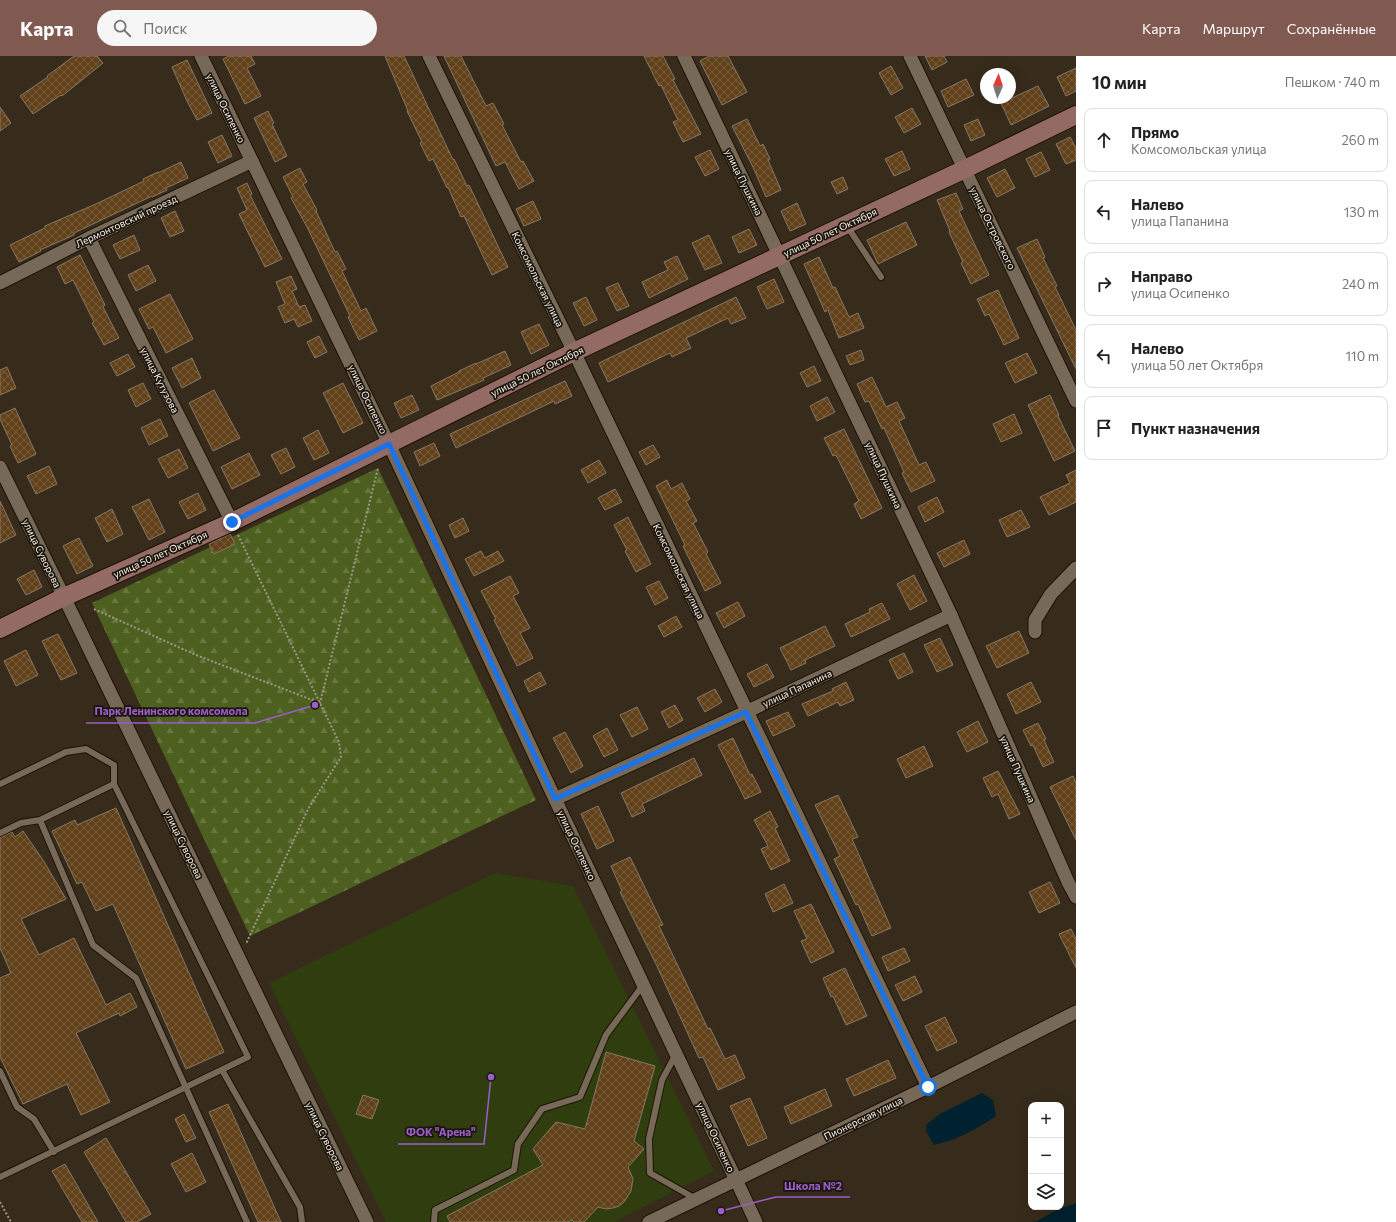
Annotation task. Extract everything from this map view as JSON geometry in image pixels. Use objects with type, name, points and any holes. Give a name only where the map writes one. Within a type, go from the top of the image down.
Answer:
[{"type":"street","name":"улица Осипенко","points":[[201,56],[389,444],[555,799],[756,1222]]},
{"type":"street","name":"Комсомольская улица","points":[[429,56],[574,352],[746,712],[928,1087]]},
{"type":"street","name":"улица Пушкина","points":[[684,56],[951,615],[1072,880],[1076,897]]},
{"type":"street","name":"улица Островского","points":[[910,56],[1076,401]]},
{"type":"street","name":"улица 50 лет Октября","points":[[0,629],[64,597],[235,528],[389,444],[574,352],[1076,115]]},
{"type":"street","name":"Лермонтовский проезд","points":[[0,283],[89,238],[252,161]]},
{"type":"street","name":"улица Кутузова","points":[[89,238],[235,528]]},
{"type":"street","name":"улица Суворова","points":[[0,467],[367,1222]]},
{"type":"street","points":[[1035,632],[1035,620],[1051,594],[1076,568]]},
{"type":"street","name":"улица Папанина","points":[[555,799],[746,712],[951,615]]},
{"type":"street","name":"Пионерская улица","points":[[649,1222],[928,1087],[1076,1012]]},
{"type":"lane","points":[[846,224],[881,277]]},
{"type":"lane","points":[[0,784],[66,752],[86,748],[114,765],[114,784],[248,1057],[0,1177]]},
{"type":"lane","points":[[0,833],[21,823],[40,820],[114,784]]},
{"type":"lane","points":[[40,820],[93,945],[136,978],[247,1222]]},
{"type":"lane","points":[[434,1222],[435,1210],[514,1170],[518,1144],[542,1109],[580,1097],[606,1035],[643,985]]},
{"type":"lane","points":[[676,1054],[662,1080],[649,1139],[650,1173],[696,1199]]},
{"type":"lane","points":[[222,1070],[300,1208],[302,1222]]},
{"type":"lane","points":[[0,1071],[17,1107],[34,1119],[54,1152]]},
{"type":"path","points":[[320,703],[378,468]]},
{"type":"path","points":[[235,528],[339,742],[341,757],[308,809],[239,958]]},
{"type":"path","points":[[94,609],[196,655],[320,703]]},
{"type":"path","points":[[0,1202],[11,1222]]},
{"type":"green space","points":[[378,468],[536,800],[250,936],[92,603]]},
{"type":"green space","points":[[495,873],[573,886],[714,1171],[614,1222],[386,1222],[269,983]]},
{"type":"water","points":[[982,1093],[993,1100],[996,1116],[966,1134],[934,1145],[926,1131],[927,1124],[940,1114]]},
{"type":"water","points":[[1076,1203],[1076,1222],[1030,1222],[1037,1221],[1057,1210],[1064,1210],[1064,1207]]},
{"type":"building","points":[[74,56],[97,56],[103,63],[62,96],[61,95],[33,114],[20,96],[48,77],[47,76]]},
{"type":"building","points":[[229,56],[251,56],[255,64],[247,68],[261,96],[245,104],[223,59]]},
{"type":"building","points":[[385,56],[404,56],[453,160],[454,159],[467,186],[469,185],[508,267],[492,275],[464,216],[461,217],[448,187],[447,188],[433,159],[429,161],[420,143],[422,142],[407,111]]},
{"type":"building","points":[[444,56],[461,56],[486,106],[493,103],[504,124],[502,125],[521,162],[523,161],[534,181],[519,189],[505,162],[496,166]]},
{"type":"building","points":[[644,56],[663,56],[675,79],[673,80],[701,134],[683,142],[673,122],[678,120],[661,85],[659,86]]},
{"type":"building","points":[[709,56],[728,56],[747,92],[722,105],[700,61]]},
{"type":"building","points":[[925,56],[944,56],[947,62],[932,70]]},
{"type":"building","points":[[187,60],[212,113],[197,120],[172,67]]},
{"type":"building","points":[[891,66],[903,88],[891,95],[879,73]]},
{"type":"building","points":[[1076,68],[1076,91],[1066,96],[1057,77]]},
{"type":"building","points":[[966,79],[974,95],[948,107],[941,91]]},
{"type":"building","points":[[1038,86],[1049,106],[1011,125],[1001,104],[1016,104],[1016,96]]},
{"type":"building","points":[[0,107],[11,123],[0,131]]},
{"type":"building","points":[[912,108],[921,124],[904,133],[895,117]]},
{"type":"building","points":[[268,111],[274,123],[272,124],[287,156],[275,162],[254,118]]},
{"type":"building","points":[[747,119],[760,146],[763,144],[781,190],[766,197],[753,167],[732,126]]},
{"type":"building","points":[[978,119],[985,135],[971,141],[964,125]]},
{"type":"building","points":[[222,135],[232,156],[218,163],[208,142]]},
{"type":"building","points":[[1070,137],[1076,148],[1076,160],[1066,164],[1056,144]]},
{"type":"building","points":[[710,150],[719,169],[705,176],[695,157]]},
{"type":"building","points":[[902,151],[910,169],[894,176],[885,159]]},
{"type":"building","points":[[1041,152],[1050,170],[1035,177],[1026,159]]},
{"type":"building","points":[[181,162],[188,178],[166,188],[167,190],[74,233],[74,235],[40,250],[41,251],[19,262],[10,245],[45,228],[45,226],[98,203],[144,181],[143,179]]},
{"type":"building","points":[[300,168],[307,182],[303,184],[317,210],[316,211],[335,252],[337,251],[346,269],[342,271],[361,311],[366,308],[377,331],[359,340],[348,317],[350,316],[307,227],[291,198],[293,197],[283,177]]},
{"type":"building","points":[[1005,169],[1015,188],[997,197],[987,178]]},
{"type":"building","points":[[843,177],[848,189],[837,194],[831,182]]},
{"type":"building","points":[[247,183],[252,194],[250,195],[282,259],[265,267],[239,214],[247,210],[237,188]]},
{"type":"building","points":[[956,193],[963,209],[959,211],[989,275],[971,284],[961,263],[963,262],[949,232],[950,231],[937,200]]},
{"type":"building","points":[[533,201],[541,219],[524,226],[516,209]]},
{"type":"building","points":[[797,203],[806,224],[790,231],[781,211]]},
{"type":"building","points":[[175,211],[184,231],[170,237],[161,218]]},
{"type":"building","points":[[906,222],[917,245],[878,264],[867,240]]},
{"type":"building","points":[[749,229],[757,245],[739,253],[732,237]]},
{"type":"building","points":[[134,235],[140,250],[120,259],[113,245]]},
{"type":"building","points":[[709,235],[722,263],[705,270],[692,243]]},
{"type":"building","points":[[1037,239],[1045,257],[1043,258],[1057,286],[1055,287],[1076,330],[1076,369],[1017,248]]},
{"type":"building","points":[[80,255],[105,305],[103,307],[119,338],[104,345],[92,323],[94,322],[73,280],[65,284],[57,267]]},
{"type":"building","points":[[677,256],[688,279],[649,298],[642,282],[668,270],[664,262]]},
{"type":"building","points":[[819,257],[833,288],[835,287],[849,317],[858,313],[864,328],[839,338],[828,310],[825,312],[804,264]]},
{"type":"building","points":[[148,265],[156,281],[136,291],[128,275]]},
{"type":"building","points":[[291,276],[297,289],[292,291],[299,307],[305,305],[312,321],[298,327],[294,319],[285,323],[278,307],[285,304],[276,282]]},
{"type":"building","points":[[774,279],[784,302],[767,309],[757,287]]},
{"type":"building","points":[[618,283],[629,306],[617,311],[606,288]]},
{"type":"building","points":[[998,290],[1019,338],[1004,345],[989,314],[985,316],[977,299]]},
{"type":"building","points":[[170,294],[193,339],[166,353],[153,327],[149,329],[139,309]]},
{"type":"building","points":[[586,297],[597,320],[584,326],[573,303]]},
{"type":"building","points":[[736,297],[746,318],[731,324],[728,318],[686,338],[691,348],[672,357],[670,353],[608,382],[599,363]]},
{"type":"building","points":[[539,324],[549,345],[531,354],[521,332]]},
{"type":"building","points":[[319,336],[327,352],[315,358],[307,342]]},
{"type":"building","points":[[861,350],[864,360],[850,365],[846,356]]},
{"type":"building","points":[[505,351],[511,365],[483,378],[484,380],[437,400],[431,386],[459,371]]},
{"type":"building","points":[[1027,353],[1037,373],[1015,383],[1005,363]]},
{"type":"building","points":[[128,354],[135,367],[117,376],[110,363]]},
{"type":"building","points":[[192,358],[201,378],[182,388],[172,368]]},
{"type":"building","points":[[814,366],[821,381],[807,387],[800,373]]},
{"type":"building","points":[[7,367],[16,388],[0,395],[0,370]]},
{"type":"building","points":[[872,377],[886,407],[897,402],[905,418],[899,421],[919,465],[926,462],[935,481],[911,492],[902,473],[904,472],[884,428],[882,429],[869,401],[865,402],[857,384]]},
{"type":"building","points":[[565,381],[572,396],[555,404],[554,401],[456,448],[450,434]]},
{"type":"building","points":[[143,383],[151,399],[136,407],[128,390]]},
{"type":"building","points":[[343,383],[363,423],[343,433],[323,393]]},
{"type":"building","points":[[214,390],[240,438],[213,451],[189,403]]},
{"type":"building","points":[[412,395],[419,410],[401,418],[394,403]]},
{"type":"building","points":[[1050,395],[1059,415],[1058,416],[1075,451],[1054,461],[1028,405]]},
{"type":"building","points":[[827,397],[835,412],[817,421],[810,406]]},
{"type":"building","points":[[15,408],[36,454],[18,463],[10,446],[12,445],[0,419],[0,415]]},
{"type":"building","points":[[1014,414],[1022,433],[1001,442],[993,424]]},
{"type":"building","points":[[160,419],[168,436],[149,445],[141,428]]},
{"type":"building","points":[[844,429],[882,508],[861,519],[854,504],[859,501],[836,455],[833,456],[824,438]]},
{"type":"building","points":[[318,430],[329,453],[314,460],[303,438]]},
{"type":"building","points":[[434,443],[440,456],[420,466],[414,452]]},
{"type":"building","points":[[653,445],[660,457],[646,465],[639,452]]},
{"type":"building","points":[[286,448],[295,467],[281,474],[271,455]]},
{"type":"building","points":[[179,449],[188,468],[168,478],[158,459]]},
{"type":"building","points":[[249,453],[260,475],[232,489],[221,467]]},
{"type":"building","points":[[599,460],[606,473],[588,483],[581,470]]},
{"type":"building","points":[[49,466],[57,484],[36,494],[27,476]]},
{"type":"building","points":[[1076,470],[1076,502],[1049,515],[1040,497],[1070,483],[1066,475]]},
{"type":"building","points":[[667,480],[671,489],[682,483],[690,499],[686,501],[697,521],[693,523],[708,552],[706,554],[721,583],[705,591],[683,546],[685,545],[656,486]]},
{"type":"building","points":[[615,489],[622,502],[605,510],[598,498]]},
{"type":"building","points":[[198,493],[206,510],[188,519],[179,502]]},
{"type":"building","points":[[937,497],[944,512],[925,522],[918,507]]},
{"type":"building","points":[[149,499],[165,532],[149,540],[132,507]]},
{"type":"building","points":[[0,501],[16,535],[0,543]]},
{"type":"building","points":[[112,509],[123,534],[107,542],[95,518]]},
{"type":"building","points":[[1021,510],[1030,527],[1007,537],[999,520]]},
{"type":"building","points":[[628,517],[651,564],[636,572],[614,525]]},
{"type":"building","points":[[463,518],[469,531],[455,538],[449,525]]},
{"type":"building","points":[[230,534],[235,544],[214,554],[209,544]]},
{"type":"building","points":[[79,538],[93,566],[77,574],[63,546]]},
{"type":"building","points":[[964,540],[970,554],[944,567],[937,553]]},
{"type":"building","points":[[481,551],[485,558],[498,551],[504,561],[474,576],[465,559]]},
{"type":"building","points":[[34,570],[42,587],[26,595],[17,579]]},
{"type":"building","points":[[914,575],[927,601],[910,610],[897,584]]},
{"type":"building","points":[[510,576],[519,593],[513,596],[530,628],[520,633],[533,658],[517,666],[494,620],[496,619],[481,591]]},
{"type":"building","points":[[659,581],[668,598],[655,605],[646,587]]},
{"type":"building","points":[[738,602],[745,616],[724,628],[716,613]]},
{"type":"building","points":[[882,603],[890,619],[851,637],[845,624],[870,612],[869,609]]},
{"type":"building","points":[[676,616],[682,627],[664,637],[658,626]]},
{"type":"building","points":[[825,626],[835,646],[805,660],[806,663],[791,670],[780,648]]},
{"type":"building","points":[[1019,631],[1029,653],[997,668],[986,646]]},
{"type":"building","points":[[58,634],[77,673],[61,680],[42,641]]},
{"type":"building","points":[[940,638],[953,665],[937,672],[924,645]]},
{"type":"building","points":[[26,650],[38,675],[16,686],[4,661]]},
{"type":"building","points":[[904,653],[913,672],[898,679],[889,660]]},
{"type":"building","points":[[767,664],[774,677],[754,687],[747,674]]},
{"type":"building","points":[[540,672],[546,684],[529,692],[524,681]]},
{"type":"building","points":[[846,682],[854,700],[840,706],[838,702],[808,716],[802,704],[833,691],[832,689]]},
{"type":"building","points":[[1031,682],[1041,702],[1016,714],[1007,694]]},
{"type":"building","points":[[715,689],[722,702],[705,712],[697,698]]},
{"type":"building","points":[[675,705],[683,720],[669,728],[661,712]]},
{"type":"building","points":[[637,707],[648,729],[632,737],[620,715]]},
{"type":"building","points":[[788,712],[795,726],[773,736],[766,721]]},
{"type":"building","points":[[978,721],[988,742],[967,752],[957,732]]},
{"type":"building","points":[[1038,723],[1046,739],[1044,740],[1054,762],[1043,767],[1033,745],[1031,746],[1023,730]]},
{"type":"building","points":[[607,728],[618,750],[604,757],[593,736]]},
{"type":"building","points":[[565,732],[583,766],[571,773],[553,738]]},
{"type":"building","points":[[733,738],[750,775],[752,774],[761,792],[745,799],[718,745]]},
{"type":"building","points":[[924,746],[933,766],[906,778],[897,759]]},
{"type":"building","points":[[694,758],[702,775],[642,804],[645,811],[632,817],[621,793]]},
{"type":"building","points":[[998,771],[1020,814],[1009,819],[998,794],[992,797],[983,778]]},
{"type":"building","points":[[1073,776],[1076,783],[1076,840],[1050,787]]},
{"type":"building","points":[[838,795],[858,837],[852,839],[891,928],[872,936],[858,904],[856,905],[834,859],[840,856],[815,805]]},
{"type":"building","points":[[598,806],[614,841],[597,849],[581,814]]},
{"type":"building","points":[[116,808],[224,1052],[186,1069],[113,904],[96,911],[82,882],[77,884],[52,831],[75,820],[77,825]]},
{"type":"building","points":[[770,811],[778,827],[775,828],[790,861],[771,870],[761,849],[768,846],[754,820]]},
{"type":"building","points":[[23,831],[43,860],[66,899],[21,919],[39,955],[74,938],[106,1005],[130,993],[137,1007],[120,1016],[119,1013],[76,1033],[110,1102],[81,1115],[67,1084],[23,1104],[0,1057],[0,978],[11,973],[0,948],[0,837],[12,832],[15,837]]},
{"type":"building","points":[[630,857],[663,925],[659,926],[708,1029],[710,1028],[725,1059],[735,1055],[745,1078],[718,1090],[703,1057],[699,1058],[656,964],[620,892],[622,891],[611,866]]},
{"type":"building","points":[[1050,882],[1060,903],[1039,913],[1029,892]]},
{"type":"building","points":[[784,884],[793,903],[773,912],[765,894]]},
{"type":"building","points":[[811,904],[834,952],[811,963],[801,941],[807,939],[794,911]]},
{"type":"building","points":[[1071,929],[1076,939],[1076,968],[1059,934]]},
{"type":"building","points":[[904,948],[910,961],[888,971],[882,957]]},
{"type":"building","points":[[845,968],[867,1016],[846,1025],[823,978]]},
{"type":"building","points":[[915,976],[922,992],[903,1001],[895,985]]},
{"type":"building","points":[[945,1017],[957,1042],[937,1051],[925,1026]]},
{"type":"building","points":[[606,1052],[655,1066],[634,1141],[644,1149],[628,1167],[633,1179],[631,1191],[624,1202],[613,1208],[606,1209],[598,1207],[584,1222],[574,1222],[572,1220],[567,1222],[450,1222],[447,1216],[543,1165],[533,1149],[556,1122],[585,1129]]},
{"type":"building","points":[[888,1060],[896,1078],[854,1096],[846,1079]]},
{"type":"building","points":[[825,1089],[832,1106],[791,1124],[784,1107]]},
{"type":"building","points":[[363,1095],[379,1100],[372,1119],[356,1114]]},
{"type":"building","points":[[750,1098],[767,1138],[748,1146],[730,1106]]},
{"type":"building","points":[[228,1104],[281,1222],[258,1222],[209,1112]]},
{"type":"building","points":[[184,1114],[196,1138],[186,1142],[175,1119]]},
{"type":"building","points":[[106,1138],[151,1214],[137,1222],[126,1222],[84,1152]]},
{"type":"building","points":[[192,1153],[206,1182],[186,1192],[171,1164]]},
{"type":"building","points":[[65,1164],[98,1222],[82,1222],[52,1171]]},
{"type":"place","name":"Парк Ленинского комсомола","points":[[315,705]]},
{"type":"place","name":"ФОК \"Арена\"","points":[[491,1077]]},
{"type":"place","name":"Школа №2","points":[[721,1211]]},
{"type":"route","points":[[232,522],[389,444],[555,799],[746,712],[928,1087]]}]
